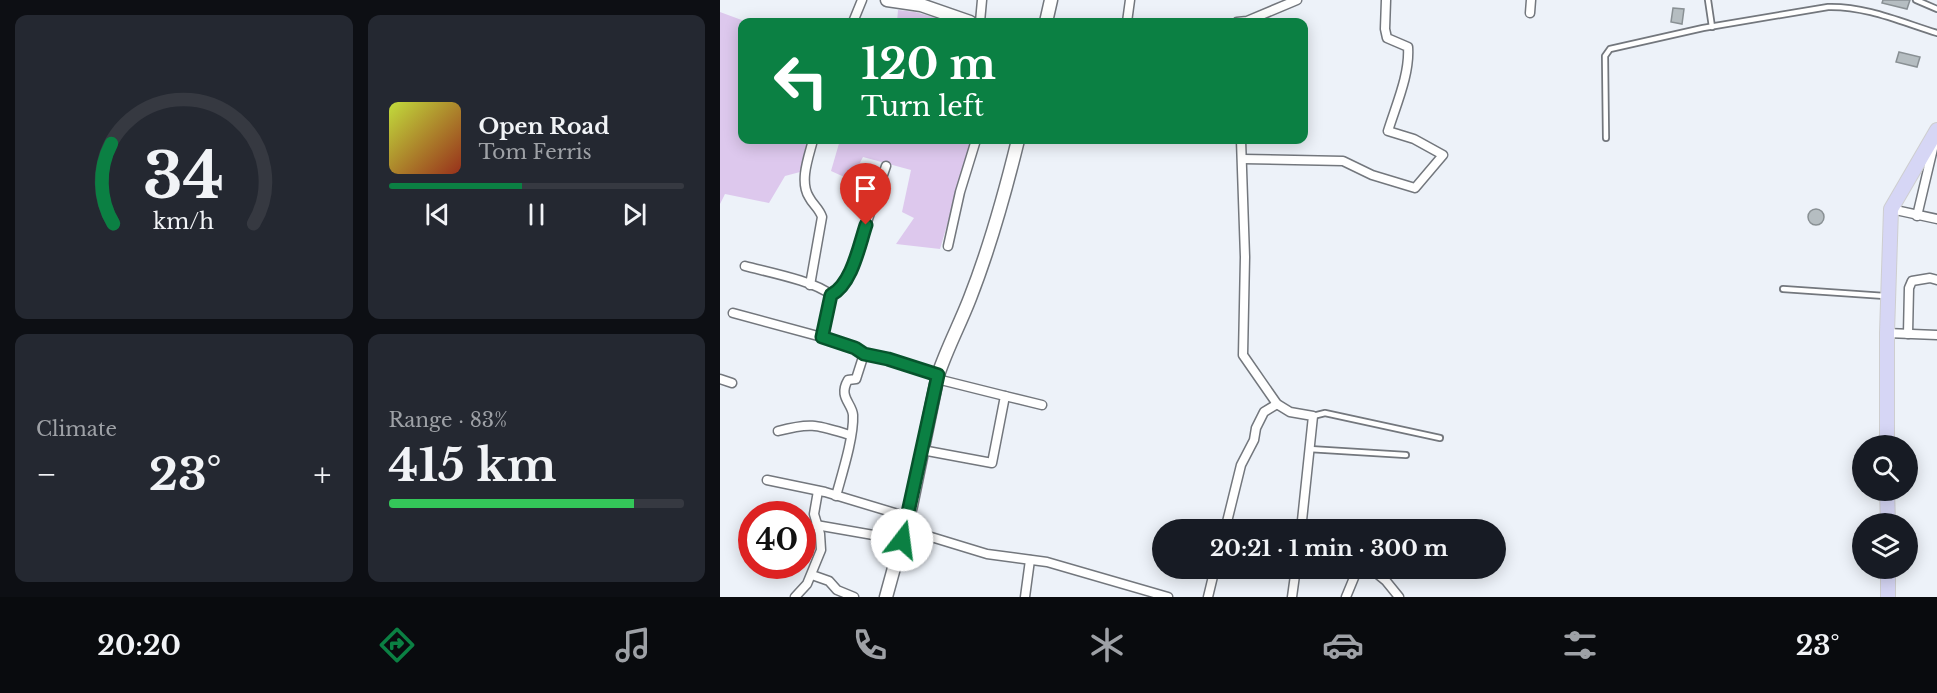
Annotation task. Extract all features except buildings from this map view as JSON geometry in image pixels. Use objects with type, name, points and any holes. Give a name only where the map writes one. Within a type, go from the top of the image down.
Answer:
[{"type":"main road","points":[[1887,435],[1887,333],[1891,209],[1937,131]]},
{"type":"main road","points":[[1888,579],[1888,597]]},
{"type":"street","points":[[855,18],[862,0]]},
{"type":"street","points":[[887,0],[921,5],[958,18]]},
{"type":"street","points":[[980,18],[982,0]]},
{"type":"street","points":[[1047,18],[1051,0]]},
{"type":"street","points":[[1127,18],[1130,0]]},
{"type":"street","points":[[1254,18],[1297,0]]},
{"type":"street","points":[[1243,159],[1342,160],[1372,175],[1415,188],[1443,154],[1414,139],[1388,131],[1401,91],[1409,53],[1408,46],[1387,38],[1386,0]]},
{"type":"street","points":[[1530,13],[1531,0]]},
{"type":"street","points":[[1917,216],[1937,131]]},
{"type":"street","points":[[810,285],[822,217],[820,209],[809,197],[805,185],[812,144]]},
{"type":"street","points":[[948,246],[960,192],[975,144]]},
{"type":"street","points":[[886,597],[905,529],[938,377],[991,238],[1017,144]]},
{"type":"street","points":[[1241,144],[1245,257],[1243,355],[1277,404],[1290,412],[1313,416],[1301,519]]},
{"type":"street","points":[[822,337],[831,295],[842,288],[848,278],[886,166]]},
{"type":"street","points":[[1891,209],[1937,219]]},
{"type":"street","points":[[745,266],[810,285],[831,295]]},
{"type":"street","points":[[1908,334],[1908,288],[1912,281],[1930,278],[1937,280]]},
{"type":"street","points":[[733,313],[822,337],[855,348],[864,354],[888,359],[938,377],[1042,405]]},
{"type":"street","points":[[1887,333],[1937,335]]},
{"type":"street","points":[[836,496],[854,413],[847,402],[844,386],[848,380],[856,379],[864,354]]},
{"type":"street","points":[[720,379],[732,383]]},
{"type":"street","points":[[922,450],[992,463],[1005,396]]},
{"type":"street","points":[[1228,519],[1241,465],[1254,440],[1256,428],[1264,412],[1277,404]]},
{"type":"street","points":[[778,431],[810,425],[850,435]]},
{"type":"street","points":[[767,480],[836,496],[905,529],[987,554],[1047,562],[1168,597]]},
{"type":"street","points":[[816,505],[819,491]]},
{"type":"street","points":[[816,564],[821,550],[820,534],[816,525],[905,529]]},
{"type":"street","points":[[1025,597],[1030,560]]},
{"type":"street","points":[[816,576],[829,581],[842,593],[854,597]]},
{"type":"street","points":[[795,597],[810,579]]},
{"type":"street","points":[[1208,597],[1212,579]]},
{"type":"street","points":[[1292,597],[1294,579]]},
{"type":"street","points":[[1346,597],[1353,579]]},
{"type":"street","points":[[1384,579],[1399,597]]},
{"type":"lane","points":[[1708,0],[1712,27]]},
{"type":"lane","points":[[1916,0],[1937,9]]},
{"type":"lane","points":[[1606,138],[1605,56],[1610,49],[1712,27],[1828,7],[1849,6],[1868,10],[1937,33]]},
{"type":"lane","points":[[1783,289],[1889,296]]},
{"type":"lane","points":[[1313,416],[1325,413],[1440,438]]},
{"type":"lane","points":[[1309,449],[1406,455]]},
{"type":"shaded area","points":[[898,10],[937,18],[897,18]]},
{"type":"shaded area","points":[[720,12],[738,19],[738,144],[806,144],[800,172],[785,176],[769,203],[725,194],[720,204]]},
{"type":"shaded area","points":[[839,144],[971,144],[940,249],[896,244],[914,218],[902,212],[911,170],[863,157],[851,180],[831,171]]},
{"type":"route","points":[[866,225],[848,278],[842,288],[831,295],[822,337],[855,348],[864,354],[938,375],[902,540]]}]
